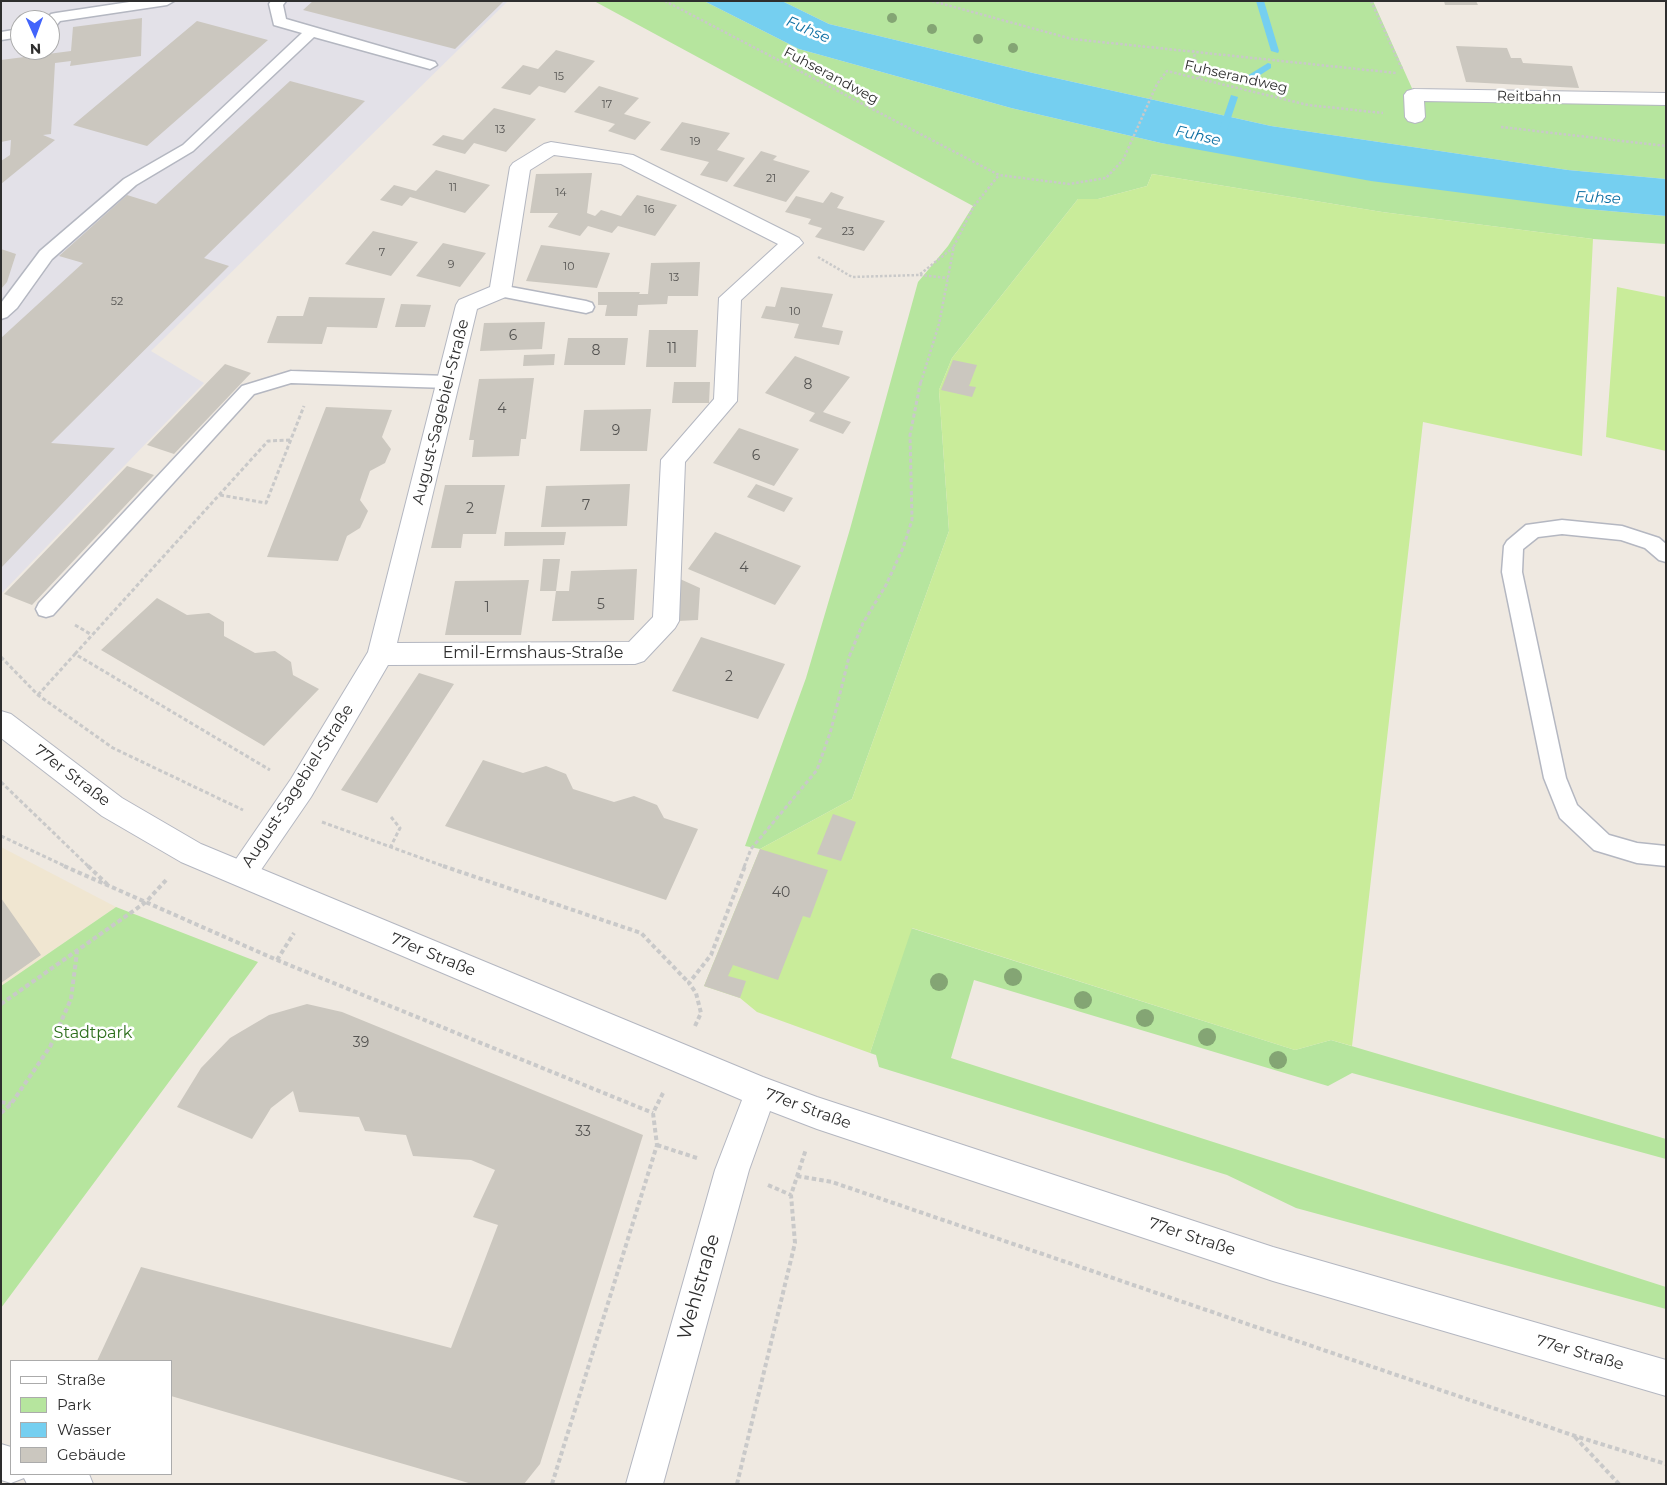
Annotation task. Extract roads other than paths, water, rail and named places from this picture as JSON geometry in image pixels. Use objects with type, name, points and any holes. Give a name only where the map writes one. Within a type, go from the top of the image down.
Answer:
[{"type":"street","name":"Reitbahn","points":[[1415,117],[1414,95],[1666,99]]},
{"type":"street","name":"Emil-Ermshaus-Straße","points":[[381,654],[634,653],[666,621],[674,460],[725,401],[730,298],[792,242],[626,159],[551,148],[520,167],[500,291]]},
{"type":"street","name":"August-Sagebiel-Straße","points":[[242,874],[301,788],[381,654],[467,305],[500,291]]},
{"type":"street","name":"77er Straße","points":[[1,722],[112,807],[191,853],[762,1092],[817,1113],[1273,1264],[1666,1378]]},
{"type":"street","name":"Wehlstraße","points":[[644,1484],[732,1170],[762,1092]]},
{"type":"street","points":[[44,1475],[75,1484]]},
{"type":"lane","points":[[60,19],[167,1]]},
{"type":"lane","points":[[279,1],[276,4],[279,22],[430,65]]},
{"type":"lane","points":[[1,313],[11,304],[46,255],[130,182],[188,148],[312,31]]},
{"type":"lane","points":[[500,291],[586,307]]},
{"type":"lane","points":[[46,609],[248,390],[291,377],[448,382]]},
{"type":"lane","points":[[1666,555],[1652,543],[1622,533],[1562,527],[1533,530],[1514,546],[1512,572],[1555,778],[1568,811],[1602,843],[1638,854],[1666,856]]},
{"type":"water","name":"Fuhse","points":[[704,1],[782,1],[829,24],[1033,73],[1271,126],[1568,170],[1666,179],[1666,216],[1586,209],[1371,181],[1161,143],[1011,108],[799,49]]},
{"type":"waterway","points":[[1260,1],[1275,51]]},
{"type":"waterway","points":[[1245,81],[1268,66]]},
{"type":"waterway","name":"Fuhse","points":[[1222,133],[1234,97]]},
{"type":"park label","name":"Stadtpark","points":[[93,1033]]}]
